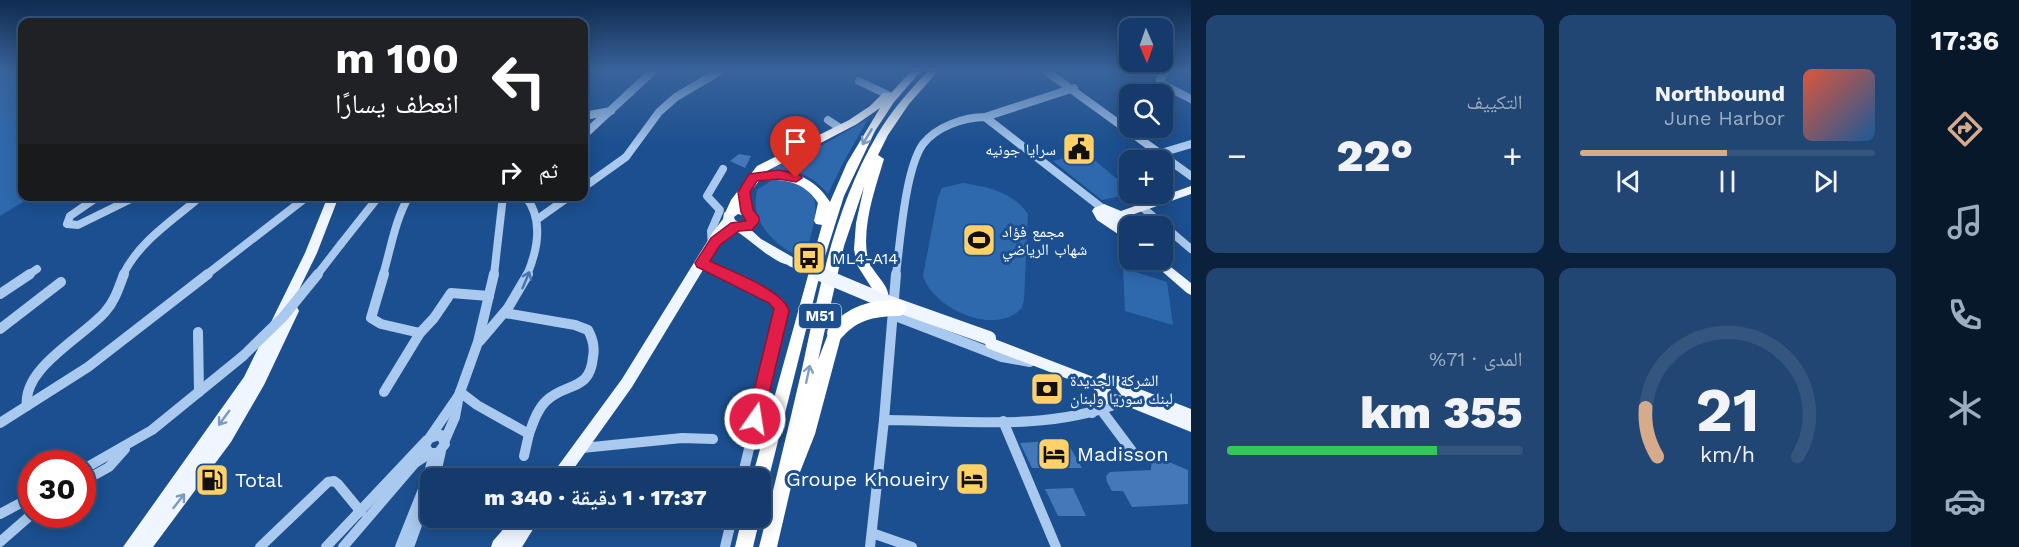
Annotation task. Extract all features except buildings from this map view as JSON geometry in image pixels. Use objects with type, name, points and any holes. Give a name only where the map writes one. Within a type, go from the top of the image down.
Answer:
[{"type":"highway","points":[[739,220],[744,192],[754,177],[768,164],[840,128],[874,108],[885,97]]},
{"type":"highway","name":"M51","points":[[763,468],[819,249],[832,208],[867,135],[894,97]]},
{"type":"highway","name":"M51","points":[[768,547],[782,493],[837,240],[856,190],[877,145],[895,116],[911,97]]},
{"type":"highway","points":[[782,493],[803,444],[815,394],[835,333],[842,324],[860,312],[890,307],[868,275],[861,256],[867,195],[878,156],[877,145]]},
{"type":"highway","points":[[754,177],[788,176],[804,181],[816,190],[824,203],[814,242],[819,249]]},
{"type":"highway","points":[[744,547],[749,528]]},
{"type":"main road","points":[[1173,191],[1191,185]]},
{"type":"main road","points":[[1110,214],[1142,207],[1191,190]]},
{"type":"main road","points":[[130,547],[249,381],[311,253],[332,201]]},
{"type":"main road","points":[[143,547],[207,465],[246,404],[271,358],[313,268],[340,201]]},
{"type":"main road","points":[[1110,214],[1136,204]]},
{"type":"main road","points":[[1110,214],[1119,220]]},
{"type":"main road","points":[[1110,214],[1119,225]]},
{"type":"main road","points":[[566,468],[582,448],[714,244],[739,220],[771,250],[890,307],[990,341],[1100,385],[1106,397],[1125,398],[1191,416]]},
{"type":"main road","points":[[1173,266],[1191,282]]},
{"type":"main road","points":[[1167,270],[1191,290]]},
{"type":"main road","points":[[990,341],[1100,385]]},
{"type":"main road","points":[[1100,385],[1107,378],[1117,381],[1125,398],[1191,426]]},
{"type":"main road","points":[[499,547],[515,528]]},
{"type":"main road","points":[[513,547],[525,528]]},
{"type":"street","points":[[588,131],[626,97]]},
{"type":"street","points":[[588,184],[626,157],[659,112],[677,97]]},
{"type":"street","points":[[870,547],[884,420],[890,307],[906,205],[921,147],[928,137],[939,130],[1046,97]]},
{"type":"street","points":[[1084,97],[1119,121]]},
{"type":"street","points":[[588,115],[611,111]]},
{"type":"street","points":[[985,117],[1110,214]]},
{"type":"street","points":[[828,120],[840,128]]},
{"type":"street","points":[[1143,138],[1159,150]]},
{"type":"street","points":[[1172,150],[1191,144]]},
{"type":"street","points":[[1173,160],[1191,173]]},
{"type":"street","points":[[714,244],[711,231],[720,210],[707,196],[723,169]]},
{"type":"street","points":[[92,201],[70,216],[67,224],[78,225],[127,201]]},
{"type":"street","points":[[27,406],[24,400],[25,393],[38,373],[105,312],[117,293],[127,268],[138,252],[195,201]]},
{"type":"street","points":[[262,230],[294,201]]},
{"type":"street","points":[[0,423],[88,367],[301,201]]},
{"type":"street","points":[[96,463],[152,430],[264,339],[294,306],[375,201]]},
{"type":"street","points":[[406,201],[398,214],[396,231],[371,318],[381,324],[420,333]]},
{"type":"street","points":[[400,547],[403,534],[438,449],[455,417],[460,393],[478,342],[498,250],[503,201]]},
{"type":"street","points":[[478,342],[502,317],[525,285],[532,266],[539,218],[529,201]]},
{"type":"street","points":[[539,218],[563,201]]},
{"type":"street","points":[[1142,207],[1191,249]]},
{"type":"street","points":[[702,263],[774,299],[782,311],[744,468]]},
{"type":"street","points":[[0,294],[37,269]]},
{"type":"street","points":[[0,329],[61,282]]},
{"type":"street","points":[[384,392],[420,333],[434,318],[451,293],[489,296]]},
{"type":"street","points":[[890,307],[1002,357],[1044,364]]},
{"type":"street","points":[[484,316],[490,320],[502,317],[583,327],[588,330],[593,340],[594,355],[587,377],[581,384],[546,401],[529,434],[524,456]]},
{"type":"street","points":[[198,332],[199,392]]},
{"type":"street","points":[[1100,385],[1097,412],[1132,451]]},
{"type":"street","points":[[460,393],[529,434]]},
{"type":"street","points":[[326,547],[428,438],[460,393]]},
{"type":"street","points":[[884,420],[1050,420],[1097,412],[1125,398]]},
{"type":"street","points":[[1003,421],[1056,547]]},
{"type":"street","points":[[428,438],[441,435],[436,468]]},
{"type":"street","points":[[428,438],[425,447],[438,449]]},
{"type":"street","points":[[582,448],[682,438],[713,439]]},
{"type":"street","points":[[96,474],[109,467],[127,446]]},
{"type":"street","points":[[343,547],[415,463],[438,449]]},
{"type":"street","points":[[260,547],[328,482],[334,481],[338,484],[360,512]]},
{"type":"street","points":[[0,514],[18,504]]},
{"type":"street","points":[[409,547],[420,514]]},
{"type":"street","points":[[0,542],[18,526]]},
{"type":"street","points":[[725,547],[730,528]]},
{"type":"street","points":[[872,533],[912,547]]},
{"type":"shaded area","points":[[0,97],[18,97],[18,201],[24,201],[0,216]]},
{"type":"shaded area","points":[[868,119],[828,194],[814,181],[803,175],[771,169],[828,142]]},
{"type":"shaded area","points":[[1086,153],[1119,181],[1119,196],[1102,200],[1053,161]]},
{"type":"shaded area","points":[[772,180],[792,181],[805,186],[812,194],[815,216],[805,259],[774,240],[759,218],[756,207],[757,190]]},
{"type":"shaded area","name":"مجمع فؤاد شهاب الرياضي","points":[[963,183],[999,192],[1015,200],[1028,214],[1024,300],[1022,308],[1011,316],[997,320],[966,315],[939,299],[929,288],[923,276],[938,197],[942,188]]},
{"type":"shaded area","points":[[1123,270],[1167,282],[1173,325],[1125,311]]},
{"type":"place","name":"سرايا جونيه","points":[[1079,149]]},
{"type":"place","name":"مجمع فؤاد شهاب الرياضي","points":[[979,240]]},
{"type":"place","name":"ML4-A14","points":[[809,258]]},
{"type":"place","name":"الشركة الجديدة لبنك سوريا ولبنان","points":[[1047,389]]},
{"type":"place","name":"Madisson","points":[[1054,454]]},
{"type":"place","name":"Groupe Khoueiry","points":[[972,479]]},
{"type":"place","name":"Total","points":[[212,480]]},
{"type":"route","points":[[755,419],[782,311],[781,306],[774,299],[702,263],[716,242],[736,227],[744,227],[752,222],[751,214],[747,212],[744,192],[754,177],[779,174],[796,178]]}]
